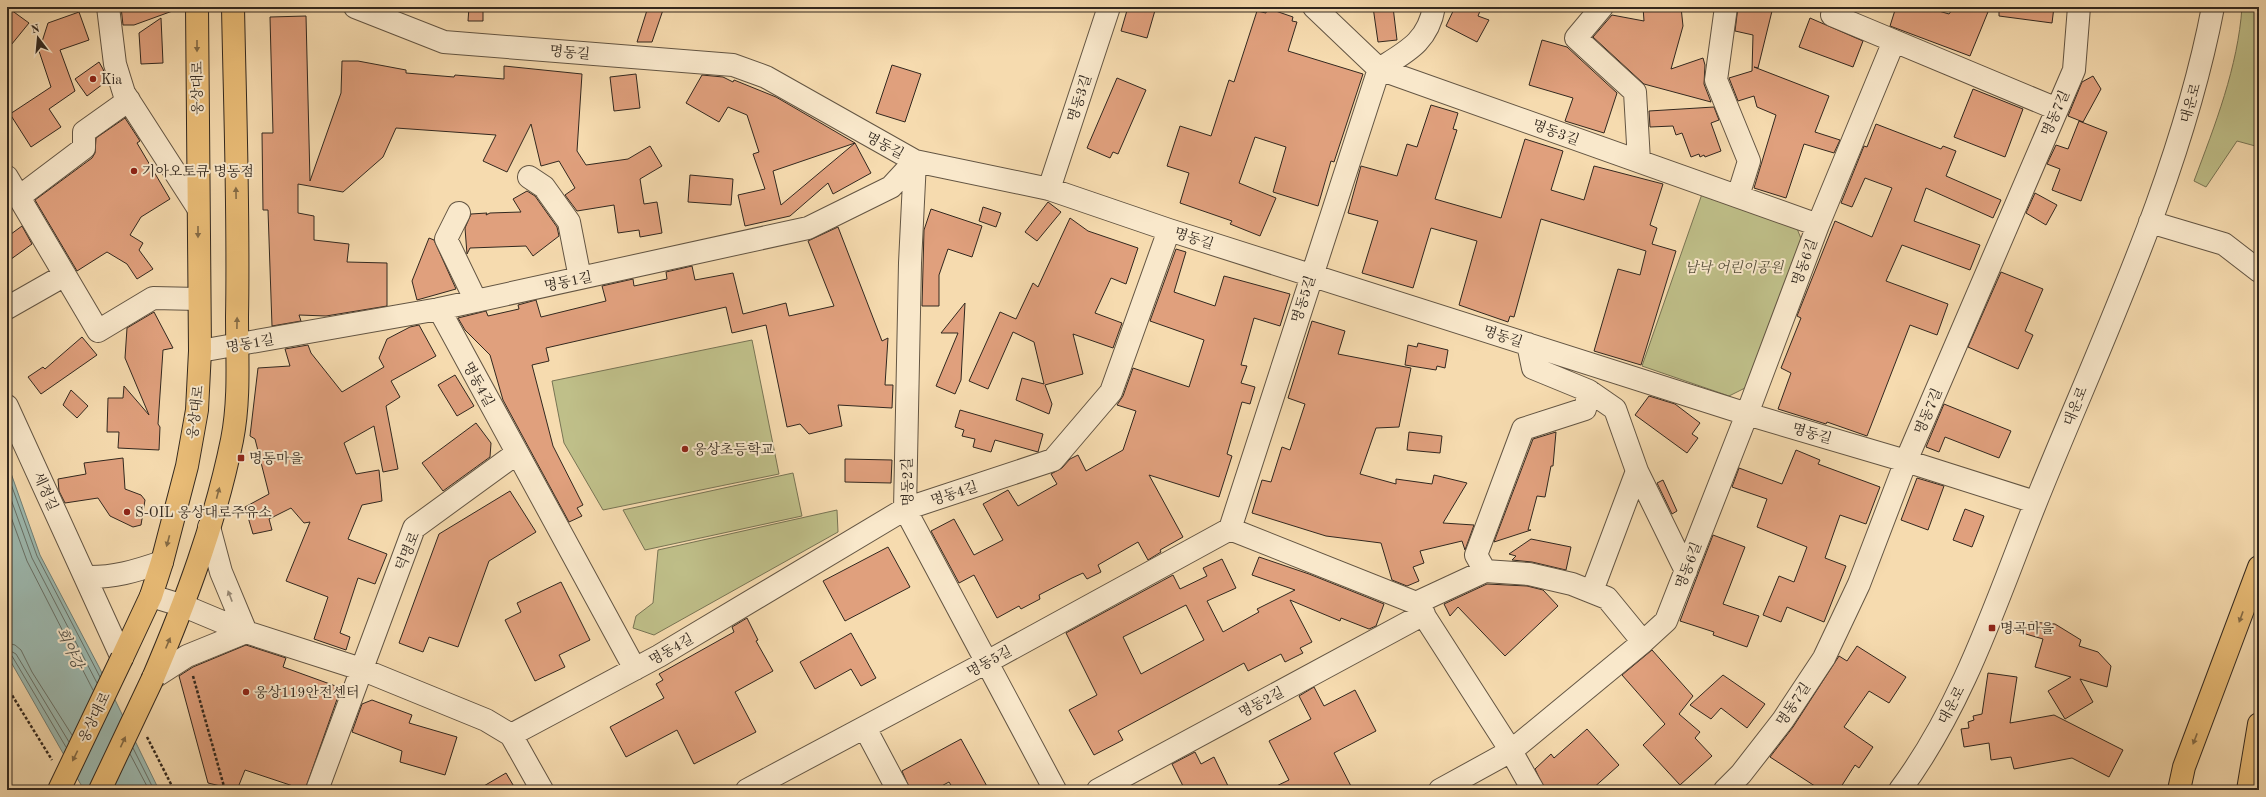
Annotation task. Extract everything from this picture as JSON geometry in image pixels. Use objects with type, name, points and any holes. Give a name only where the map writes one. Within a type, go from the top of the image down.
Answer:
[{"type":"main road","name":"웅상대로","points":[[58,790],[151,596],[162,562],[188,466],[197,410],[200,351],[197,7]]},
{"type":"main road","points":[[100,790],[153,678],[184,606],[209,527],[232,439],[236,389],[238,260],[233,7]]},
{"type":"main road","points":[[2179,790],[2184,767],[2259,567]]},
{"type":"main road","points":[[2248,790],[2259,724]]},
{"type":"street","points":[[108,7],[116,64],[124,93],[198,208]]},
{"type":"street","name":"명동길","points":[[355,7],[444,42],[733,64],[766,77],[915,161],[1049,190],[1169,230],[1747,414],[1906,461],[2035,502]]},
{"type":"street","name":"명동3길","points":[[1049,190],[1109,7]]},
{"type":"street","name":"명동3길","points":[[1314,7],[1379,69],[1818,225]]},
{"type":"street","points":[[1379,69],[1417,44],[1429,25],[1434,7]]},
{"type":"street","points":[[1602,7],[1576,38],[1635,92],[1639,161]]},
{"type":"street","points":[[1726,7],[1716,80],[1750,161],[1738,196]]},
{"type":"street","points":[[1835,7],[1832,15],[2057,109]]},
{"type":"street","name":"명동7길","points":[[1725,790],[1741,774],[1783,720],[1824,658],[1859,584],[1906,461],[2074,70],[2079,7]]},
{"type":"street","name":"대운로","points":[[1900,790],[1942,723],[1971,666],[2035,502],[2150,222],[2176,151],[2192,98],[2213,7]]},
{"type":"street","name":"명동6길","points":[[1440,790],[1511,751],[1643,642],[1666,621],[1747,414],[1818,225],[1894,41]]},
{"type":"street","name":"명동5길","points":[[747,790],[865,728],[1230,529],[1311,275],[1379,69]]},
{"type":"street","points":[[19,197],[84,148],[84,132],[129,100]]},
{"type":"street","name":"명동1길","points":[[200,351],[237,346],[439,309],[808,228],[891,187],[915,161]]},
{"type":"street","name":"명동2길","points":[[915,161],[910,263],[905,509],[1055,790]]},
{"type":"street","points":[[7,177],[98,331],[153,298],[199,299]]},
{"type":"street","points":[[529,177],[544,187],[569,222],[580,278]]},
{"type":"street","points":[[458,213],[446,239],[476,301]]},
{"type":"street","points":[[2150,222],[2224,244],[2259,271]]},
{"type":"street","name":"명동4길","points":[[511,735],[635,669],[905,509],[1053,460],[1111,392],[1169,230]]},
{"type":"street","points":[[7,308],[65,275]]},
{"type":"street","name":"명동4길","points":[[439,309],[635,669]]},
{"type":"street","points":[[1528,344],[1533,368],[1589,391],[1614,409],[1637,471],[1686,571]]},
{"type":"street","points":[[1485,571],[1476,555],[1523,429],[1585,409],[1589,391]]},
{"type":"street","name":"세정길","points":[[7,406],[122,658]]},
{"type":"street","name":"덕명로","points":[[317,790],[414,528],[517,453]]},
{"type":"street","points":[[1592,591],[1637,471]]},
{"type":"street","points":[[209,527],[221,572],[246,632]]},
{"type":"street","points":[[1230,529],[1420,609],[1511,751],[1532,790]]},
{"type":"street","points":[[85,577],[105,578],[124,574],[162,562]]},
{"type":"street","points":[[1420,609],[1485,571],[1529,574],[1592,591],[1608,598],[1643,642]]},
{"type":"street","points":[[151,596],[184,606],[246,632],[361,669],[486,720],[511,735],[542,790]]},
{"type":"street","name":"명동2길","points":[[1098,790],[1420,609]]},
{"type":"street","points":[[153,678],[187,656],[246,632]]},
{"type":"street","points":[[865,728],[898,790]]},
{"type":"path","points":[[187,656],[225,790]]},
{"type":"path","points":[[7,687],[55,764]]},
{"type":"green space","points":[[2242,7],[2259,7],[2259,147],[2237,141],[2206,187],[2194,181],[2231,74],[2240,29]]},
{"type":"green space","name":"남낙 어린이공원","points":[[1702,194],[1796,226],[1802,241],[1745,388],[1729,396],[1642,366]]},
{"type":"green space","points":[[752,340],[779,474],[603,510],[564,443],[552,381]]},
{"type":"green space","points":[[793,473],[802,516],[645,550],[623,510]]},
{"type":"green space","points":[[837,510],[838,532],[654,635],[633,628],[636,616],[653,603],[658,550]]},
{"type":"water","name":"회야강","points":[[7,462],[40,555],[99,667],[159,790],[84,790],[7,655]]},
{"type":"building","points":[[7,7],[29,23],[7,50]]},
{"type":"building","points":[[121,7],[177,7],[178,9],[134,25],[123,25]]},
{"type":"building","points":[[469,7],[483,7],[483,21],[468,21]]},
{"type":"building","points":[[648,7],[664,7],[652,42],[637,42]]},
{"type":"building","points":[[1128,7],[1156,7],[1147,38],[1121,31]]},
{"type":"building","points":[[1373,7],[1393,7],[1397,40],[1378,42]]},
{"type":"building","points":[[1455,7],[1480,11],[1478,16],[1489,20],[1477,42],[1446,26]]},
{"type":"building","points":[[1643,7],[1681,7],[1683,26],[1671,69],[1703,58],[1705,65],[1704,84],[1711,102],[1644,84],[1593,37],[1612,15],[1644,21]]},
{"type":"building","points":[[1738,7],[1756,7],[1772,11],[1758,68],[1754,67],[1829,96],[1815,132],[1840,140],[1834,153],[1804,144],[1786,198],[1754,188],[1776,115],[1757,107],[1754,96],[1738,101],[1729,78],[1752,71],[1753,35],[1735,31]]},
{"type":"building","points":[[1896,7],[1925,7],[1949,14],[1954,7],[1990,7],[1970,56],[1890,26]]},
{"type":"building","points":[[1999,7],[2054,7],[2052,23],[1999,16]]},
{"type":"building","points":[[1267,8],[1293,17],[1292,21],[1297,22],[1288,51],[1363,74],[1334,162],[1331,161],[1318,206],[1273,192],[1286,147],[1255,137],[1239,183],[1276,198],[1260,236],[1230,224],[1232,221],[1180,203],[1189,173],[1167,166],[1180,126],[1211,136],[1229,80],[1234,82],[1257,11],[1266,13]]},
{"type":"building","points":[[79,12],[89,40],[60,50],[75,91],[49,109],[61,127],[31,147],[10,114],[51,87],[39,51],[48,23]]},
{"type":"building","points":[[306,16],[310,181],[341,93],[342,61],[358,61],[406,70],[406,73],[454,77],[455,75],[504,79],[504,66],[582,74],[577,151],[586,165],[628,159],[650,146],[662,166],[640,179],[644,204],[657,202],[662,233],[640,237],[639,230],[618,233],[614,205],[577,211],[565,195],[575,188],[559,161],[541,166],[531,124],[507,172],[483,161],[496,135],[396,128],[383,157],[343,192],[298,184],[298,213],[314,216],[314,240],[349,244],[347,262],[387,263],[387,306],[326,316],[299,315],[301,321],[272,326],[268,210],[263,210],[262,133],[273,133],[270,17]]},
{"type":"building","points":[[161,18],[163,63],[141,64],[139,33]]},
{"type":"building","points":[[1810,18],[1863,41],[1853,67],[1799,47]]},
{"type":"building","points":[[1542,40],[1567,47],[1617,93],[1604,133],[1565,121],[1573,98],[1529,85]]},
{"type":"building","name":"Kia","points":[[99,62],[107,81],[87,96],[75,79]]},
{"type":"building","points":[[892,65],[921,74],[905,122],[876,113]]},
{"type":"building","points":[[636,74],[640,108],[614,111],[610,77]]},
{"type":"building","points":[[702,75],[723,77],[733,82],[734,80],[776,97],[855,143],[871,173],[833,194],[828,183],[790,216],[745,226],[738,195],[765,189],[753,154],[759,152],[747,115],[728,107],[719,122],[686,103]],"holes":[[[855,143],[781,205],[773,171]]]},
{"type":"building","points":[[2093,76],[2101,89],[2083,122],[2068,116],[2082,82]]},
{"type":"building","points":[[1117,78],[1146,90],[1118,154],[1113,152],[1110,158],[1087,148]]},
{"type":"building","points":[[1973,89],[2023,109],[2005,157],[1954,137]]},
{"type":"building","points":[[1431,105],[1458,113],[1453,129],[1457,130],[1435,199],[1501,218],[1525,139],[1563,151],[1551,190],[1584,200],[1594,166],[1663,184],[1650,225],[1657,228],[1652,244],[1676,251],[1641,365],[1594,351],[1618,269],[1640,275],[1646,251],[1541,219],[1514,317],[1510,316],[1508,322],[1459,305],[1477,241],[1431,228],[1413,288],[1362,273],[1378,221],[1348,213],[1361,166],[1397,176],[1407,144],[1417,147]]},
{"type":"building","points":[[1714,107],[1719,120],[1711,123],[1721,151],[1705,157],[1704,155],[1700,157],[1699,154],[1691,157],[1682,133],[1676,135],[1673,126],[1650,127],[1649,111]]},
{"type":"building","points":[[125,118],[140,141],[137,143],[170,199],[141,217],[130,235],[143,243],[139,250],[153,269],[137,279],[127,264],[107,252],[77,271],[35,200],[92,158],[95,153],[96,138]]},
{"type":"building","points":[[2079,121],[2107,132],[2081,201],[2052,190],[2060,169],[2047,164],[2056,145],[2068,149]]},
{"type":"building","points":[[1876,124],[1941,149],[1943,146],[1956,151],[1946,176],[2001,200],[1993,218],[1926,188],[1914,221],[1980,245],[1970,270],[1902,245],[1886,281],[1948,304],[1937,335],[1910,325],[1867,436],[1827,422],[1826,424],[1778,409],[1791,373],[1781,368],[1801,318],[1797,316],[1835,221],[1872,237],[1892,188],[1865,178],[1852,207],[1841,203],[1864,146],[1867,147]]},
{"type":"building","points":[[690,175],[733,179],[731,205],[688,202]]},
{"type":"building","points":[[527,191],[535,196],[557,227],[559,236],[533,256],[526,246],[470,248],[467,254],[465,228],[471,214],[487,213],[486,215],[490,213],[521,212],[513,199]]},
{"type":"building","points":[[2035,193],[2057,205],[2046,225],[2026,213]]},
{"type":"building","points":[[1048,202],[1061,212],[1037,241],[1025,232]]},
{"type":"building","points":[[983,207],[1001,213],[996,227],[979,221]]},
{"type":"building","points":[[931,209],[982,226],[972,257],[948,249],[939,275],[939,306],[922,306],[924,230]]},
{"type":"building","points":[[1070,218],[1088,231],[1138,248],[1126,284],[1111,278],[1095,313],[1122,323],[1113,348],[1073,334],[1083,374],[1045,385],[1052,404],[1049,414],[1016,400],[1022,378],[1044,384],[1034,342],[1013,332],[988,389],[969,381],[1000,312],[1016,319],[1033,283],[1038,287]]},
{"type":"building","points":[[22,226],[32,244],[7,262],[7,237]]},
{"type":"building","points":[[838,227],[882,341],[888,338],[885,385],[893,385],[892,408],[838,405],[842,426],[809,434],[800,424],[787,427],[766,325],[732,333],[726,307],[546,348],[549,361],[532,365],[553,446],[583,505],[577,508],[582,516],[569,522],[503,400],[490,355],[465,330],[458,318],[486,311],[488,316],[519,309],[518,305],[536,300],[541,317],[606,301],[602,286],[633,279],[634,286],[667,279],[666,272],[692,266],[695,280],[733,273],[743,314],[786,303],[789,316],[834,306],[808,241]]},
{"type":"building","points":[[429,238],[434,240],[456,289],[417,300],[412,281]]},
{"type":"building","points":[[1176,249],[1186,252],[1174,292],[1215,306],[1224,276],[1290,294],[1280,326],[1254,318],[1241,365],[1247,366],[1241,383],[1255,387],[1250,404],[1242,402],[1227,454],[1232,456],[1219,497],[1149,475],[1183,537],[1160,550],[1161,552],[1148,560],[1138,542],[1098,565],[1101,572],[1087,579],[1083,573],[1039,595],[1040,599],[1021,609],[1019,606],[997,618],[974,575],[959,583],[931,531],[954,519],[974,555],[1003,540],[983,504],[1008,490],[1018,506],[1057,484],[1051,474],[1062,468],[1070,459],[1078,455],[1086,471],[1123,450],[1136,411],[1117,405],[1123,396],[1133,368],[1189,387],[1204,340],[1150,321]]},
{"type":"building","points":[[2001,272],[2043,289],[2025,331],[2033,335],[2018,369],[1968,347]]},
{"type":"building","points":[[965,303],[961,380],[955,394],[936,386],[958,333],[941,333]]},
{"type":"building","points":[[154,312],[173,348],[163,350],[158,424],[160,427],[159,450],[118,448],[119,432],[107,432],[108,398],[123,398],[124,386],[149,415],[125,358],[127,328]]},
{"type":"building","points":[[1312,321],[1345,331],[1338,354],[1411,368],[1399,427],[1376,428],[1360,474],[1396,484],[1396,479],[1432,484],[1434,475],[1467,483],[1443,523],[1474,525],[1465,550],[1462,541],[1420,551],[1424,563],[1413,567],[1419,581],[1407,586],[1392,580],[1381,543],[1326,536],[1252,513],[1262,480],[1271,482],[1282,447],[1290,450],[1305,404],[1288,398]]},
{"type":"building","points":[[419,325],[436,356],[391,381],[400,397],[386,406],[398,469],[383,472],[374,426],[344,443],[356,474],[379,470],[382,501],[362,505],[348,539],[387,554],[375,584],[358,578],[340,633],[350,637],[346,650],[314,639],[328,597],[286,581],[310,522],[304,523],[291,508],[269,519],[272,530],[253,534],[245,507],[269,494],[255,439],[250,436],[258,368],[290,366],[285,349],[308,345],[311,353],[342,392],[384,367],[379,358],[387,339],[410,327]]},
{"type":"building","points":[[82,337],[97,355],[41,394],[28,377],[43,367],[45,369]]},
{"type":"building","points":[[1418,343],[1448,350],[1445,368],[1437,366],[1436,370],[1405,365],[1408,345],[1417,347]]},
{"type":"building","points":[[455,375],[474,406],[457,416],[438,385]]},
{"type":"building","points":[[71,390],[88,406],[77,418],[63,405]]},
{"type":"building","points":[[1649,396],[1675,404],[1700,423],[1692,434],[1698,438],[1687,453],[1635,415]]},
{"type":"building","points":[[1944,404],[2011,431],[1999,458],[1945,437],[1939,452],[1926,447]]},
{"type":"building","points":[[960,410],[1043,434],[1038,452],[995,440],[991,452],[973,447],[975,439],[962,436],[964,430],[955,427]]},
{"type":"building","points":[[476,423],[491,443],[490,457],[443,491],[422,463]]},
{"type":"building","points":[[1409,432],[1442,436],[1440,453],[1407,450]]},
{"type":"building","points":[[1556,432],[1553,466],[1551,466],[1545,497],[1537,496],[1528,530],[1531,530],[1494,542],[1533,439]]},
{"type":"building","points":[[1796,450],[1820,460],[1818,464],[1880,487],[1866,524],[1840,515],[1825,558],[1846,566],[1824,622],[1787,607],[1781,622],[1763,615],[1779,576],[1794,582],[1807,547],[1757,527],[1767,499],[1732,487],[1739,468],[1782,484]]},
{"type":"building","points":[[123,458],[125,489],[141,495],[145,500],[141,525],[133,527],[110,516],[98,498],[65,503],[59,491],[58,479],[86,474],[84,463]]},
{"type":"building","points":[[845,459],[892,460],[891,483],[845,482]]},
{"type":"building","points":[[1917,478],[1944,486],[1928,530],[1901,520]]},
{"type":"building","points":[[1663,480],[1677,511],[1672,514],[1657,483]]},
{"type":"building","points":[[510,491],[536,532],[489,561],[458,647],[429,637],[423,652],[399,643],[439,534]]},
{"type":"building","points":[[1965,509],[1984,516],[1972,547],[1953,540]]},
{"type":"building","points":[[1713,535],[1745,547],[1723,604],[1759,616],[1747,647],[1713,635],[1714,632],[1680,621]]},
{"type":"building","points":[[1531,539],[1571,547],[1566,570],[1532,562],[1512,560],[1516,556],[1509,554]]},
{"type":"building","points":[[888,547],[910,587],[845,621],[823,581]]},
{"type":"building","points":[[1259,557],[1309,574],[1384,604],[1376,626],[1369,629],[1341,618],[1340,621],[1290,600],[1312,642],[1300,648],[1303,653],[1285,662],[1281,654],[1248,671],[1244,663],[1118,731],[1123,740],[1094,755],[1069,710],[1097,695],[1066,633],[1173,575],[1180,589],[1207,576],[1203,568],[1222,559],[1236,588],[1207,601],[1223,632],[1259,612],[1257,609],[1295,590],[1252,575]],"holes":[[[1186,605],[1204,640],[1141,674],[1123,637]]]},
{"type":"building","points":[[561,582],[590,640],[559,655],[565,667],[535,681],[505,620],[521,612],[517,603]]},
{"type":"building","points":[[1487,584],[1527,586],[1543,590],[1558,606],[1505,656],[1458,607],[1450,616],[1444,604]]},
{"type":"building","points":[[747,618],[758,640],[756,641],[773,671],[735,692],[756,732],[694,764],[677,730],[626,757],[610,727],[664,698],[656,684],[663,680],[659,674],[734,632],[732,627]]},
{"type":"building","points":[[2031,622],[2055,624],[2081,640],[2079,646],[2098,652],[2111,666],[2107,687],[2080,679],[2093,702],[2065,719],[2048,691],[2071,677],[2035,667],[2043,639],[2012,630]]},
{"type":"building","points":[[851,633],[876,678],[861,686],[851,669],[815,689],[800,662]]},
{"type":"building","points":[[246,645],[286,658],[283,667],[341,688],[305,790],[245,770],[237,790],[208,783],[179,676],[193,667]]},
{"type":"building","points":[[1857,646],[1906,677],[1889,703],[1869,691],[1844,727],[1873,747],[1859,768],[1855,765],[1839,790],[1821,790],[1770,757],[1793,727],[1839,656],[1847,661]]},
{"type":"building","points":[[1652,650],[1693,696],[1679,714],[1700,732],[1695,738],[1712,756],[1680,785],[1643,745],[1665,724],[1622,675]]},
{"type":"building","points":[[1988,673],[2017,677],[2010,723],[2054,715],[2123,750],[2109,777],[2072,758],[2014,769],[2011,757],[1991,760],[1989,743],[1964,747],[1961,729],[1969,728],[1968,722],[1974,720],[1973,716],[1982,714]]},
{"type":"building","points":[[1723,675],[1765,704],[1747,728],[1721,708],[1711,719],[1690,705]]},
{"type":"building","points":[[1314,687],[1324,706],[1355,690],[1376,731],[1334,753],[1353,790],[1268,790],[1289,780],[1269,741],[1311,719],[1299,696]]},
{"type":"building","points":[[372,700],[412,715],[409,723],[457,737],[445,775],[400,762],[402,751],[352,732],[362,704]]},
{"type":"building","points":[[1587,729],[1619,765],[1591,790],[1545,790],[1535,769],[1551,754],[1554,758]]},
{"type":"building","points":[[961,739],[989,790],[954,790],[949,782],[934,790],[910,790],[902,771]]},
{"type":"building","points":[[1195,752],[1201,764],[1214,757],[1230,790],[1185,790],[1172,764]]},
{"type":"building","points":[[506,773],[516,790],[477,790]]},
{"type":"place","name":"Kia","points":[[93,79]]},
{"type":"place","name":"기아오토큐 명동점","points":[[134,171]]},
{"type":"place","name":"웅상초등학교","points":[[685,449]]},
{"type":"place","name":"명동마을","points":[[241,458]]},
{"type":"place","name":"S-OIL 웅상대로주유소","points":[[127,512]]},
{"type":"place","name":"명곡마을","points":[[1992,628]]},
{"type":"place","name":"웅상119안전센터","points":[[246,692]]}]
